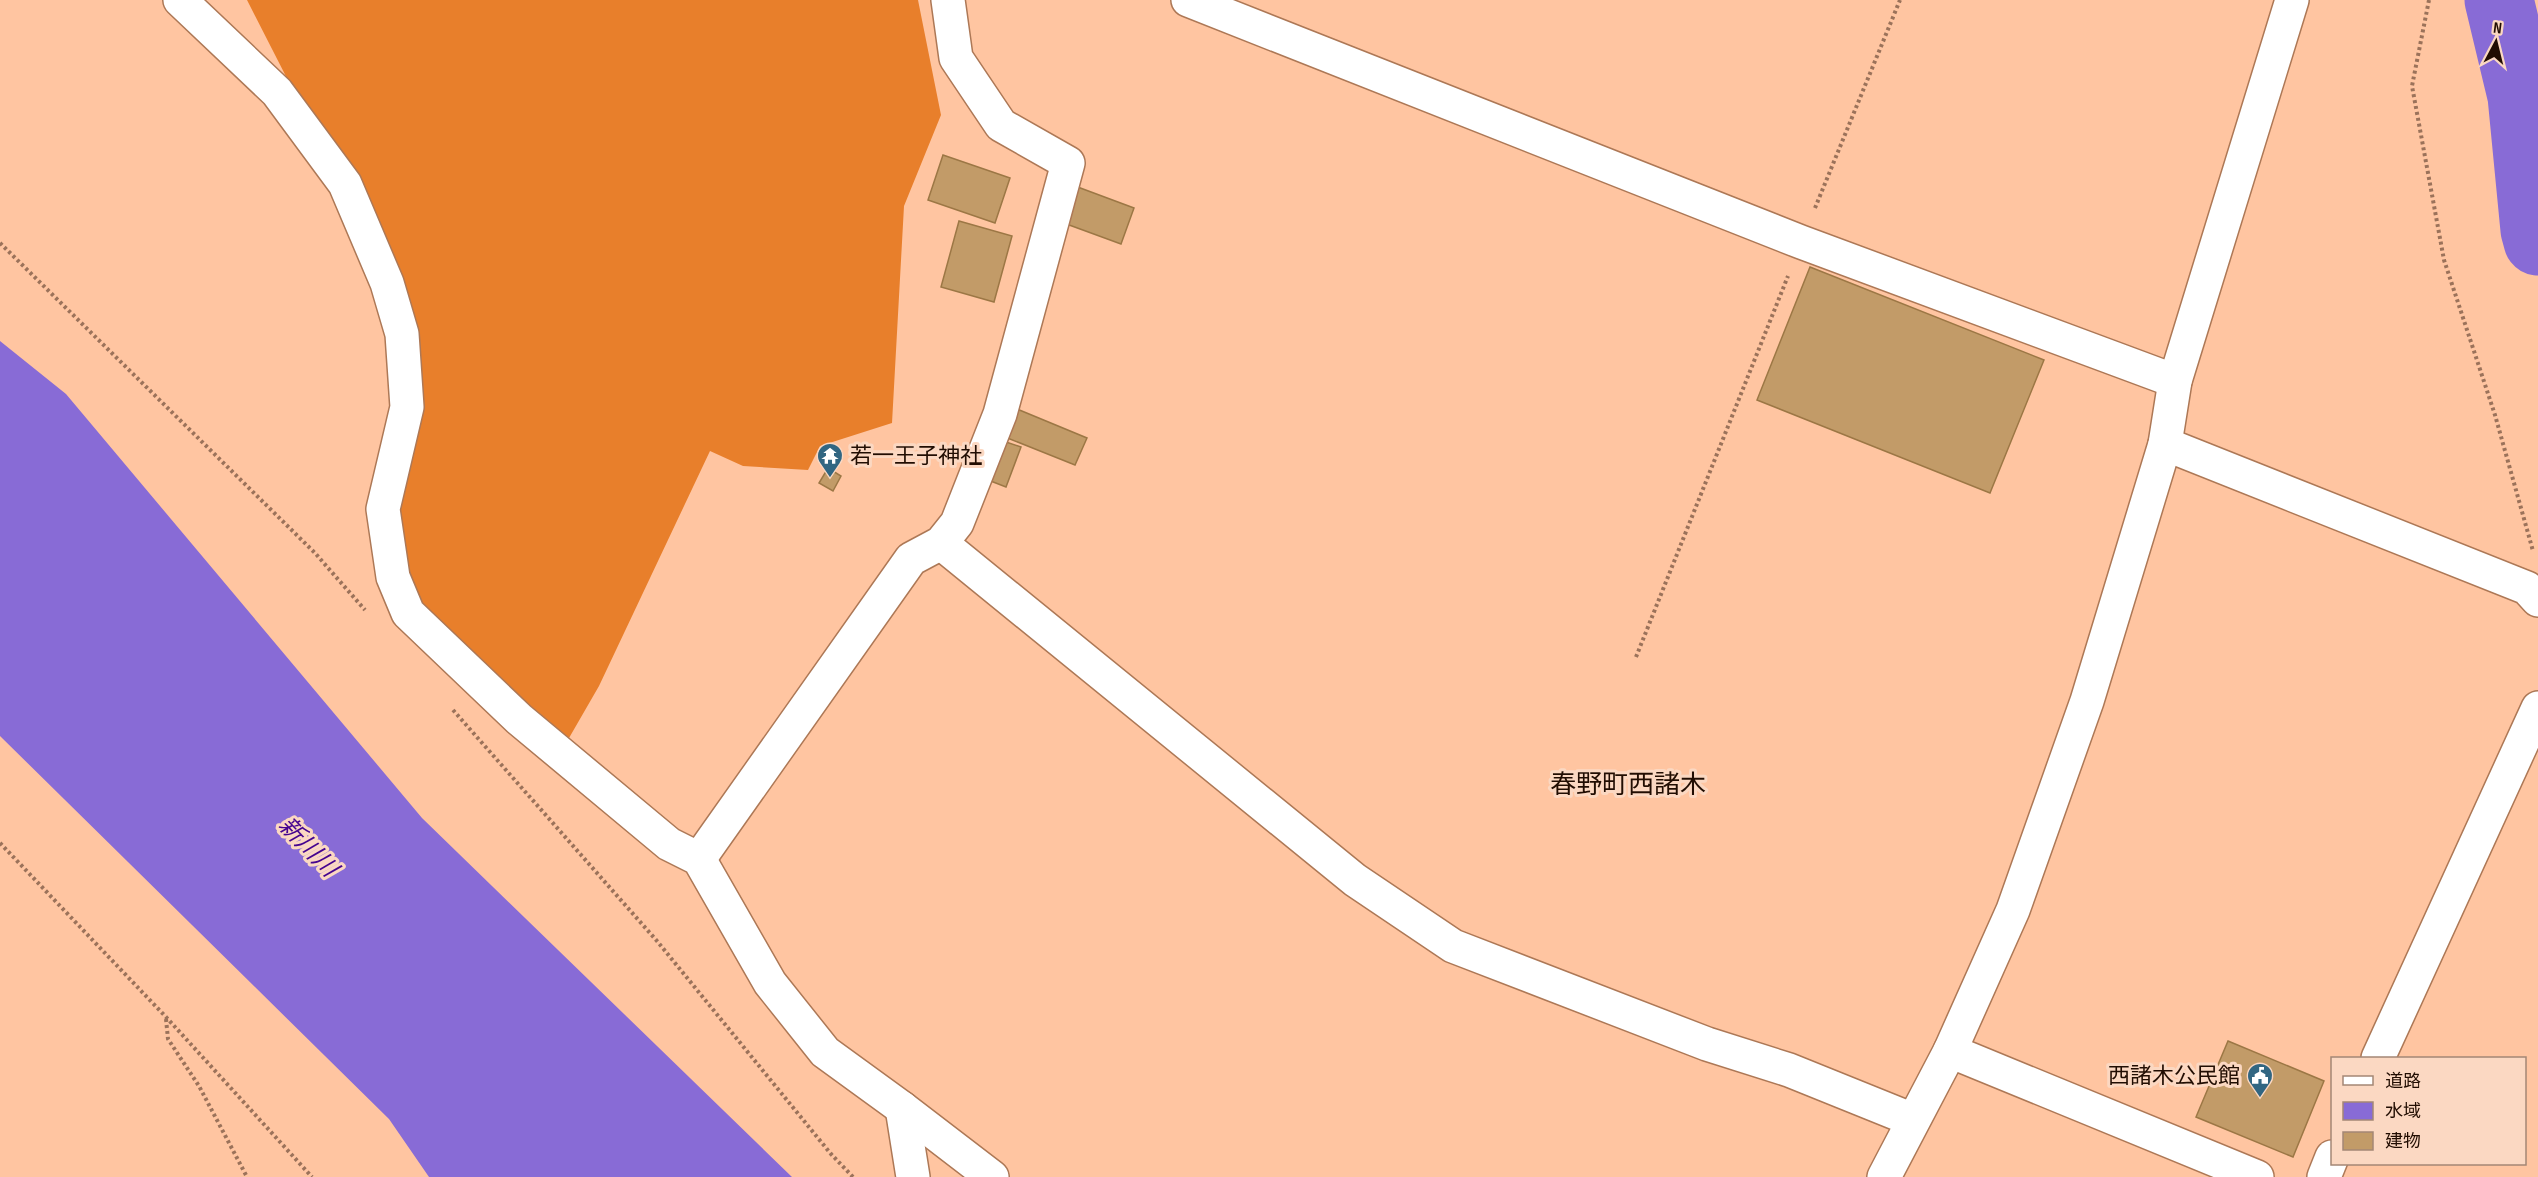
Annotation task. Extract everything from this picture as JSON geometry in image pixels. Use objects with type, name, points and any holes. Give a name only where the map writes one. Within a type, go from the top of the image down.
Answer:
[{"type":"street","points":[[180,0],[277,92],[345,184],[387,283],[402,334],[407,407],[382,509],[393,577],[408,613],[519,719],[669,844],[699,859],[770,983],[825,1052],[992,1177]]},
{"type":"street","points":[[699,859],[911,560],[941,543],[957,523],[1000,414],[1068,163],[1001,125],[956,58],[948,0]]},
{"type":"street","points":[[1188,0],[1802,242],[2175,381]]},
{"type":"street","points":[[1884,1177],[1950,1051],[2013,910],[2087,701],[2165,444],[2175,381],[2292,0]]},
{"type":"street","points":[[2165,444],[2527,588],[2538,600]]},
{"type":"street","points":[[941,543],[1355,880],[1453,946],[1707,1044],[1789,1070],[1913,1120]]},
{"type":"street","points":[[2379,1057],[2538,708]]},
{"type":"street","points":[[1950,1051],[2257,1177]]},
{"type":"street","points":[[902,1108],[913,1177]]},
{"type":"street","points":[[2324,1177],[2331,1160]]},
{"type":"path","points":[[1636,657],[1900,0]]},
{"type":"path","points":[[2429,0],[2412,86],[2444,260],[2495,415],[2535,559]]},
{"type":"path","points":[[0,243],[315,553],[369,614]]},
{"type":"path","points":[[447,703],[657,941],[831,1154],[853,1177]]},
{"type":"path","points":[[0,843],[166,1017],[312,1177]]},
{"type":"path","points":[[166,1017],[168,1039],[200,1086],[247,1177]]},
{"type":"shaded area","points":[[247,0],[918,0],[941,115],[904,206],[892,423],[820,446],[808,470],[743,466],[710,451],[599,686],[569,738],[414,611],[392,510],[393,286]]},
{"type":"water","name":"新川川","points":[[0,341],[66,394],[422,818],[792,1177],[429,1177],[389,1119],[0,736]]},
{"type":"building","points":[[943,155],[1010,178],[995,223],[928,200]]},
{"type":"building","points":[[1075,186],[1134,208],[1121,244],[1061,222]]},
{"type":"building","points":[[959,221],[1012,236],[994,302],[941,287]]},
{"type":"building","points":[[1810,267],[2044,360],[1990,493],[1757,400]]},
{"type":"building","points":[[1017,409],[1087,438],[1075,465],[1005,437]]},
{"type":"building","points":[[997,439],[1021,447],[1006,487],[983,478]]},
{"type":"building","name":"若一王子神社","points":[[828,468],[841,476],[833,491],[819,483]]},
{"type":"building","name":"西諸木公民館","points":[[2228,1041],[2324,1081],[2293,1157],[2196,1117]]},
{"type":"waterway","points":[[2499,0],[2522,96],[2538,241]]},
{"type":"waterway","points":[[2522,96],[2538,71]]},
{"type":"place","name":"若一王子神社","points":[[830,479]]},
{"type":"place","name":"西諸木公民館","points":[[2260,1099]]},
{"type":"district","name":"春野町西諸木","points":[[1628,785]]}]
